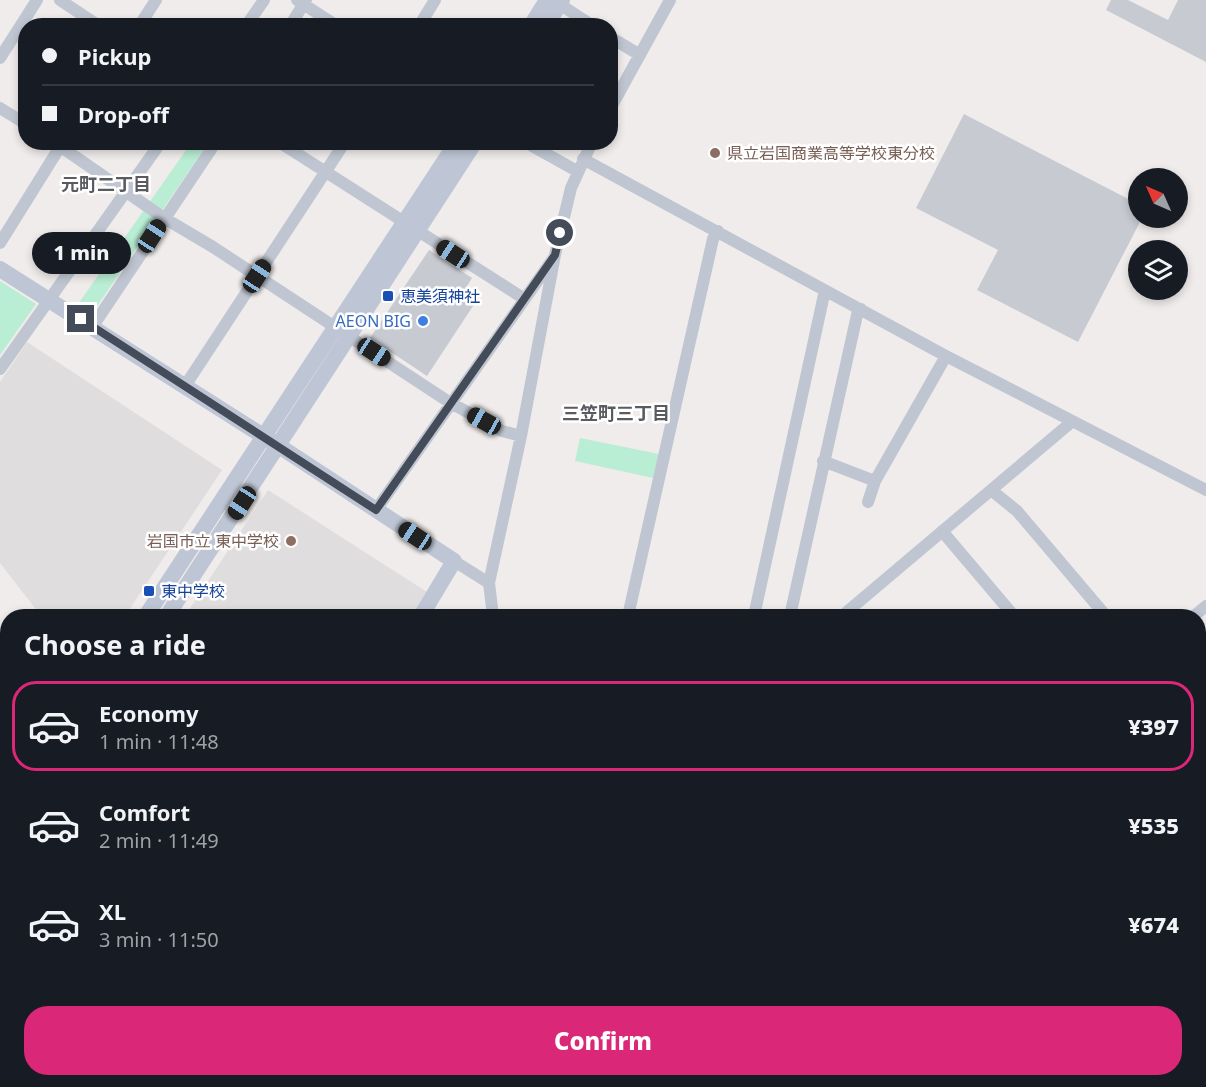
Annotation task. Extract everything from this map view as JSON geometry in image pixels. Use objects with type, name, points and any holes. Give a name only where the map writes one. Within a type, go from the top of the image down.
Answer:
[{"type":"street","points":[[26,18],[37,0]]},
{"type":"street","points":[[60,0],[87,18]]},
{"type":"street","points":[[144,18],[156,0]]},
{"type":"street","points":[[252,18],[264,0]]},
{"type":"street","points":[[424,18],[435,0]]},
{"type":"street","points":[[618,95],[670,0]]},
{"type":"street","points":[[294,18],[302,1],[326,18]]},
{"type":"street","points":[[539,18],[555,1]]},
{"type":"street","points":[[549,18],[555,1]]},
{"type":"street","points":[[555,1],[581,18]]},
{"type":"street","points":[[0,58],[18,30]]},
{"type":"street","points":[[618,42],[640,55]]},
{"type":"street","points":[[0,108],[18,119]]},
{"type":"street","points":[[0,243],[55,150]]},
{"type":"street","points":[[68,150],[164,218],[449,402],[501,431],[521,436]]},
{"type":"street","points":[[0,369],[155,150]]},
{"type":"street","points":[[93,326],[211,150]]},
{"type":"street","points":[[291,150],[523,298]]},
{"type":"street","points":[[186,386],[340,150]]},
{"type":"street","points":[[411,228],[453,150]]},
{"type":"street","points":[[151,609],[264,436],[342,332],[411,228],[469,150]]},
{"type":"street","points":[[539,150],[576,171]]},
{"type":"street","points":[[491,609],[489,583],[521,436],[555,255],[576,171],[588,150]]},
{"type":"street","points":[[583,159],[946,356],[1206,490]]},
{"type":"street","points":[[630,609],[702,286],[713,239],[718,231]]},
{"type":"street","points":[[376,510],[449,402],[555,255]]},
{"type":"street","points":[[0,269],[93,326],[489,583]]},
{"type":"street","points":[[756,609],[825,290]]},
{"type":"street","points":[[791,609],[823,461],[857,315],[861,309]]},
{"type":"street","points":[[171,609],[279,446],[342,332]]},
{"type":"street","points":[[868,502],[875,481],[946,356]]},
{"type":"street","points":[[850,609],[1070,420]]},
{"type":"street","points":[[823,461],[875,481]]},
{"type":"street","points":[[991,490],[1017,512],[1100,609]]},
{"type":"street","points":[[942,531],[1008,609]]},
{"type":"street","points":[[425,609],[454,561]]},
{"type":"shaded area","points":[[27,342],[222,470],[130,609],[36,609],[0,563],[0,382]]},
{"type":"shaded area","name":"岩国市立 東中学校","points":[[268,490],[427,592],[416,609],[190,609]]},
{"type":"green space","points":[[186,150],[203,150],[93,312],[84,313],[76,307]]},
{"type":"green space","points":[[0,281],[36,304],[0,355]]},
{"type":"green space","points":[[580,438],[659,454],[653,478],[575,461]]},
{"type":"building","points":[[1111,0],[1128,0],[1168,20],[1178,0],[1206,0],[1206,62],[1106,10]]},
{"type":"building","points":[[964,114],[1128,199],[1128,228],[1137,228],[1131,240],[1128,240],[1128,245],[1078,342],[977,290],[998,250],[916,208]]},
{"type":"building","name":"AEON BIG","points":[[429,250],[472,278],[462,294],[475,303],[427,376],[370,338]]},
{"type":"place","name":"県立岩国商業高等学校東分校","points":[[715,153]]},
{"type":"place","name":"恵美須神社","points":[[388,296]]},
{"type":"place","name":"AEON BIG","points":[[423,321]]},
{"type":"place","name":"岩国市立 東中学校","points":[[291,541]]},
{"type":"place","name":"東中学校","points":[[149,591]]},
{"type":"district","name":"元町二丁目","points":[[106,185]]},
{"type":"district","name":"三笠町三丁目","points":[[616,414]]},
{"type":"route","points":[[81,319],[376,510],[461,385],[555,255],[560,233]]}]
